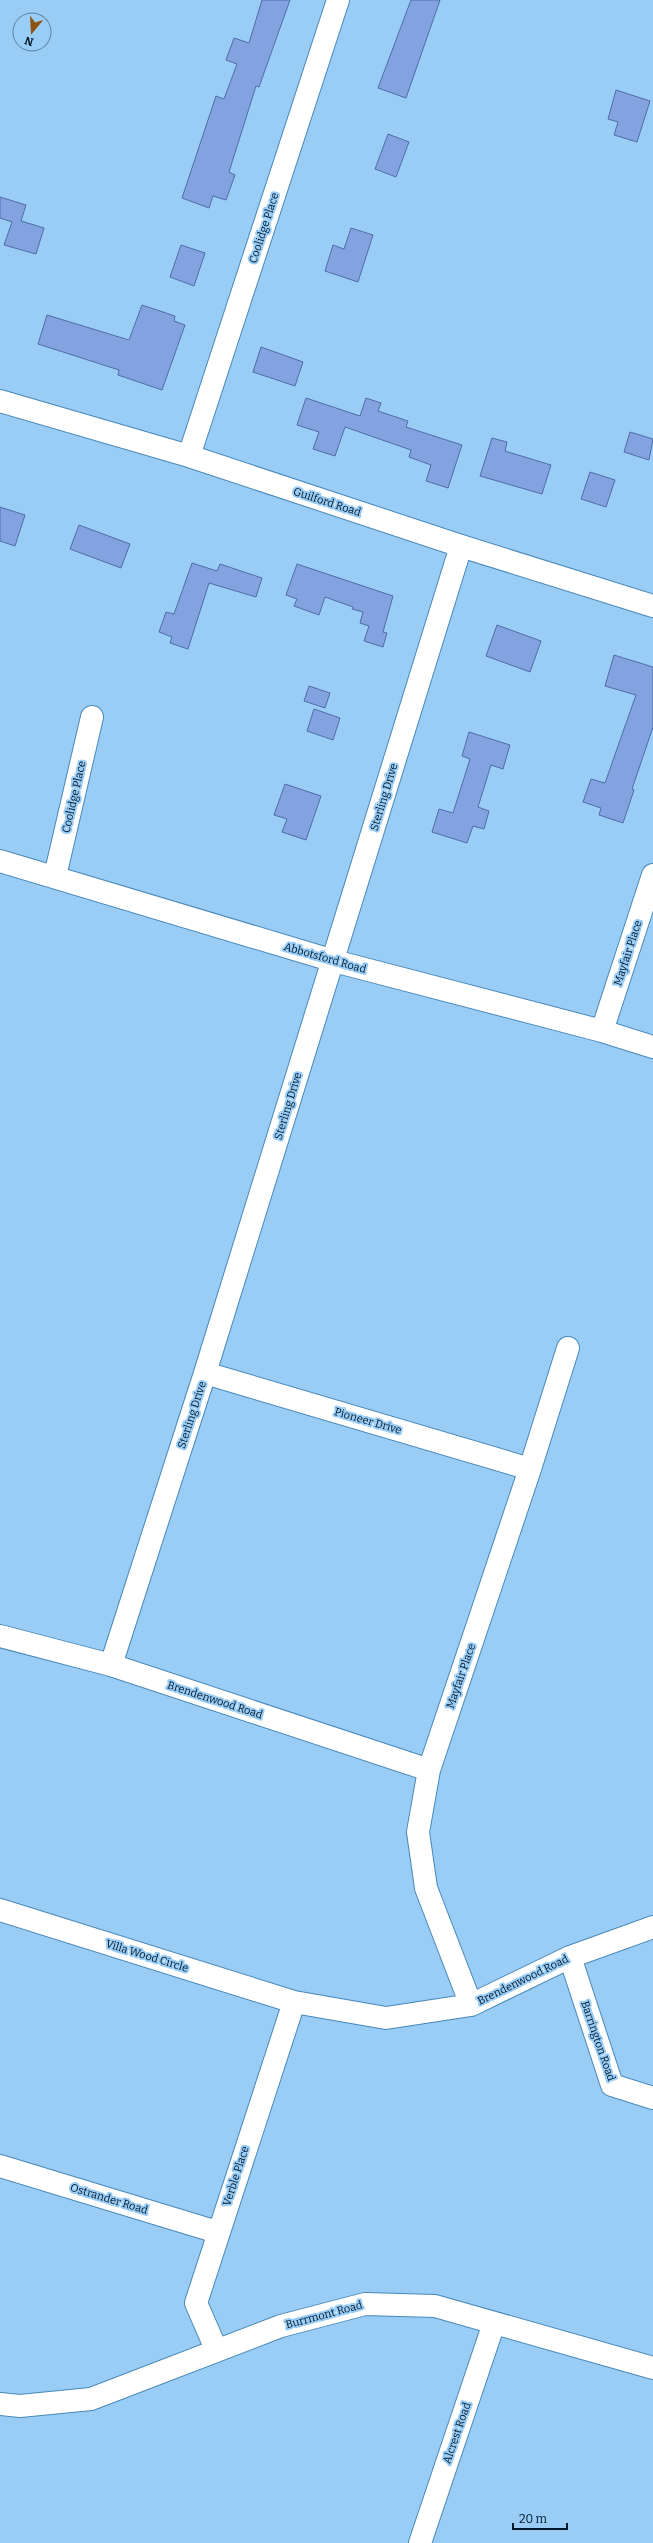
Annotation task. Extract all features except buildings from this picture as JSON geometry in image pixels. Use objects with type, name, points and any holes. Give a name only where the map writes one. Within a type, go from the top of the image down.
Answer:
[{"type":"street","name":"Coolidge Place","points":[[189,456],[338,0]]},
{"type":"street","name":"Guilford Road","points":[[0,401],[189,456],[461,546],[653,606]]},
{"type":"street","name":"Sterling Drive","points":[[111,1665],[205,1373],[334,961],[461,546]]},
{"type":"street","name":"Coolidge Place","points":[[55,876],[92,717]]},
{"type":"street","name":"Abbotsford Road","points":[[0,861],[55,876],[334,961],[602,1031],[653,1047]]},
{"type":"street","name":"Mayfair Place","points":[[602,1031],[653,875]]},
{"type":"street","name":"Mayfair Place","points":[[472,2005],[426,1888],[418,1832],[429,1770],[530,1469],[568,1348]]},
{"type":"street","name":"Pioneer Drive","points":[[205,1373],[530,1469]]},
{"type":"street","name":"Brendenwood Road","points":[[0,1636],[111,1665],[429,1770]]},
{"type":"street","name":"Villa Wood Circle","points":[[0,1910],[294,2002]]},
{"type":"street","name":"Brendenwood Road","points":[[294,2002],[386,2018],[472,2005],[570,1957],[653,1927]]},
{"type":"street","name":"Barrington Road","points":[[570,1957],[612,2086],[653,2098]]},
{"type":"street","name":"Verble Place","points":[[216,2349],[196,2303],[217,2232],[294,2002]]},
{"type":"street","name":"Ostrander Road","points":[[0,2166],[217,2232]]},
{"type":"street","name":"Burrmont Road","points":[[0,2404],[20,2406],[91,2399],[165,2372],[216,2349],[281,2326],[365,2304],[435,2306],[653,2368]]},
{"type":"street","name":"Alcrest Road","points":[[420,2543],[494,2323]]}]
